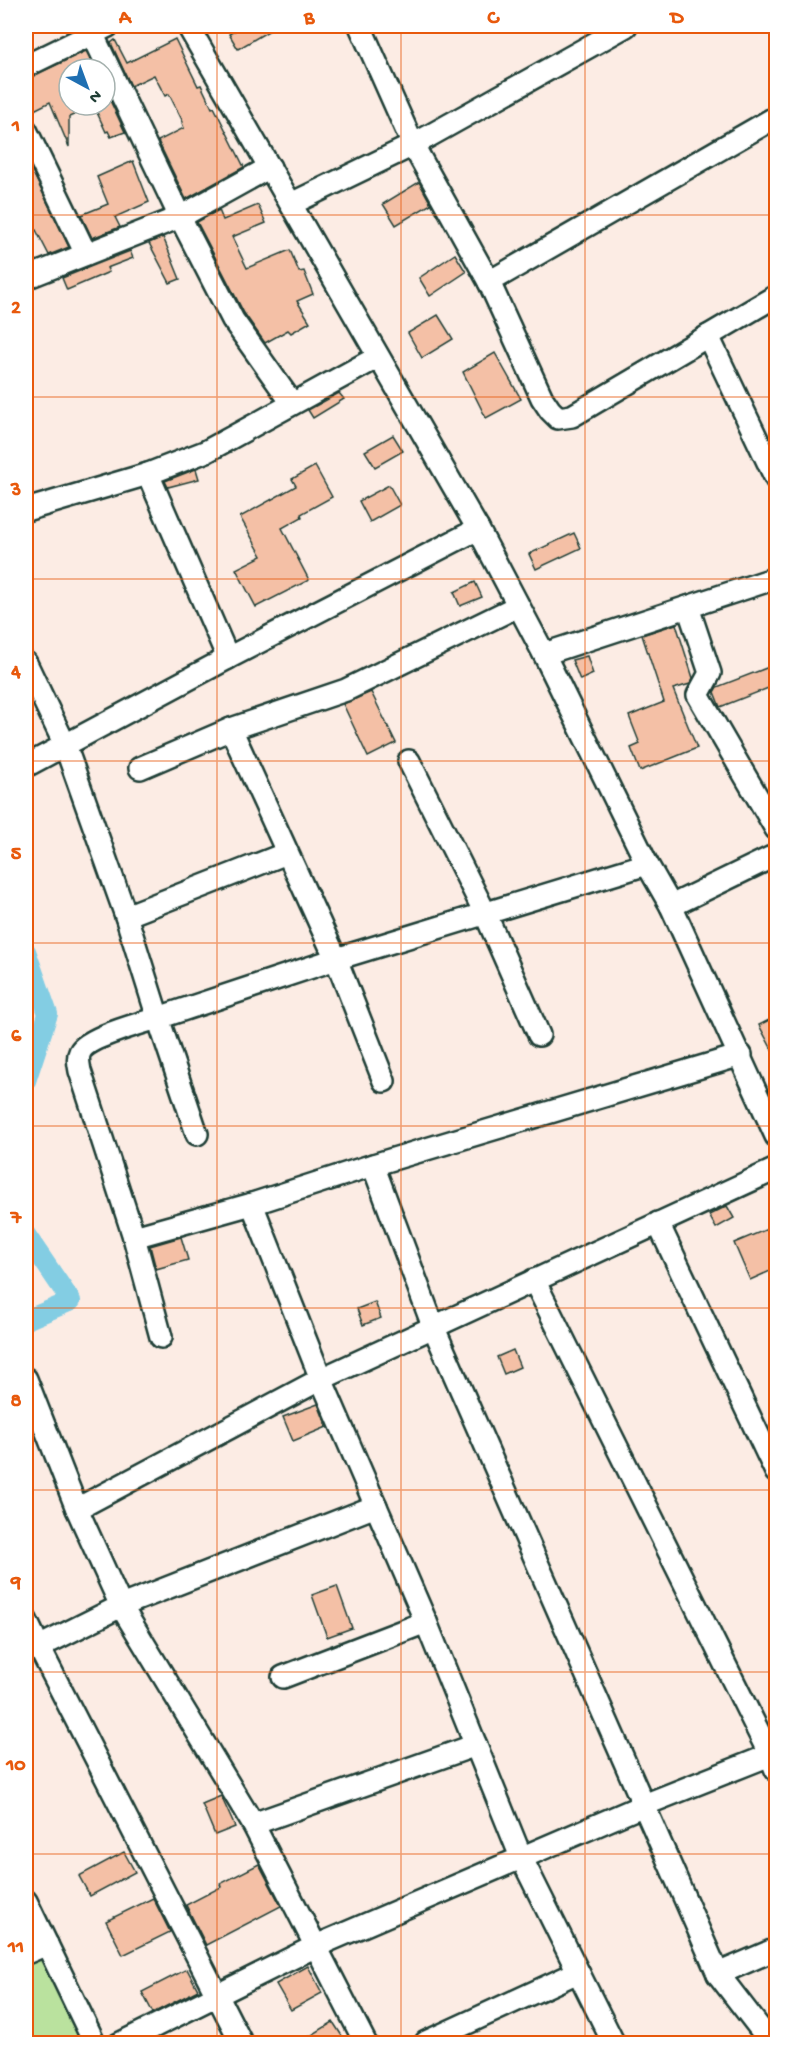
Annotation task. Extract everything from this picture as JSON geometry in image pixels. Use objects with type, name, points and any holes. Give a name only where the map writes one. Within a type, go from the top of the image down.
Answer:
[{"type":"street","points":[[188,26],[478,529],[544,654],[647,864],[671,906],[777,1136]]},
{"type":"street","points":[[360,26],[413,145],[489,282],[543,398],[558,418],[572,416],[777,296]]},
{"type":"street","points":[[291,204],[413,145],[626,26]]},
{"type":"street","points":[[26,66],[100,29],[180,217],[233,320],[291,403]]},
{"type":"street","points":[[489,282],[777,117]]},
{"type":"street","points":[[26,130],[86,254]]},
{"type":"street","points":[[26,278],[180,217],[270,167]]},
{"type":"street","points":[[708,336],[777,479]]},
{"type":"street","points":[[26,510],[148,474],[207,451],[378,357]]},
{"type":"street","points":[[148,474],[228,658]]},
{"type":"street","points":[[26,766],[228,658],[478,529]]},
{"type":"street","points":[[544,654],[777,578]]},
{"type":"street","points":[[140,768],[231,729],[346,690],[518,606]]},
{"type":"street","points":[[688,607],[710,673],[698,695],[777,829]]},
{"type":"street","points":[[26,663],[65,745],[126,916],[197,1134]]},
{"type":"street","points":[[231,729],[336,959],[384,1081]]},
{"type":"street","points":[[409,761],[485,913],[539,1035]]},
{"type":"street","points":[[126,916],[287,853]]},
{"type":"street","points":[[671,906],[777,855]]},
{"type":"street","points":[[161,1337],[134,1237],[80,1071],[80,1051],[89,1041],[336,959],[647,864]]},
{"type":"street","points":[[134,1237],[252,1204],[373,1164],[741,1055]]},
{"type":"street","points":[[373,1164],[433,1326],[718,1974],[772,2043]]},
{"type":"street","points":[[77,1509],[321,1379],[777,1169]]},
{"type":"street","points":[[252,1204],[321,1379],[426,1622],[521,1857],[614,2043]]},
{"type":"street","points":[[658,1223],[777,1472]]},
{"type":"street","points":[[119,2043],[316,1946],[521,1857],[644,1805],[774,1759],[534,1280]]},
{"type":"street","points":[[26,1379],[77,1509],[121,1606],[253,1824],[366,2043]]},
{"type":"street","points":[[39,1647],[121,1606],[376,1506]]},
{"type":"street","points":[[26,1620],[242,2043]]},
{"type":"street","points":[[283,1677],[426,1622]]},
{"type":"street","points":[[253,1824],[476,1745]]},
{"type":"street","points":[[26,1901],[95,2043]]},
{"type":"street","points":[[26,1953],[47,1944]]},
{"type":"street","points":[[718,1974],[777,1948]]},
{"type":"street","points":[[426,2042],[578,1972]]},
{"type":"green space","points":[[35,1955],[48,1960],[87,2043],[26,2044],[26,1959]]},
{"type":"building","points":[[243,26],[277,26],[238,49],[229,34]]},
{"type":"building","points":[[175,39],[198,86],[201,85],[212,108],[214,107],[244,167],[186,199],[158,141],[184,128],[183,122],[169,94],[165,96],[154,75],[131,86],[111,43],[115,40],[127,63]]},
{"type":"building","points":[[86,51],[89,57],[73,57]]},
{"type":"building","points":[[57,65],[57,117],[69,117],[69,147],[50,102],[26,114],[26,79]]},
{"type":"building","points":[[117,115],[125,132],[111,137],[108,131],[106,132],[99,117]]},
{"type":"building","points":[[26,158],[69,247],[49,255],[36,230],[32,232],[26,218]]},
{"type":"building","points":[[133,161],[149,202],[115,217],[120,227],[92,238],[81,215],[108,204],[97,177]]},
{"type":"building","points":[[419,182],[431,204],[396,225],[383,204]]},
{"type":"building","points":[[258,205],[266,223],[232,237],[247,268],[290,250],[299,272],[304,271],[313,294],[297,301],[310,322],[291,333],[288,330],[265,343],[244,313],[197,222],[219,210],[223,220]]},
{"type":"building","points":[[163,237],[180,279],[170,283],[149,243]]},
{"type":"building","points":[[130,251],[133,258],[107,268],[109,272],[67,290],[62,278]]},
{"type":"building","points":[[455,254],[466,272],[430,296],[419,278]]},
{"type":"building","points":[[438,315],[453,339],[422,358],[408,333]]},
{"type":"building","points":[[495,353],[521,399],[486,418],[463,372]]},
{"type":"building","points":[[339,393],[344,399],[313,418],[308,410]]},
{"type":"building","points":[[393,435],[403,451],[375,467],[365,451]]},
{"type":"building","points":[[315,466],[332,497],[301,514],[302,517],[282,528],[309,580],[256,607],[236,569],[262,556],[240,517],[296,486],[292,479]]},
{"type":"building","points":[[196,469],[199,479],[168,487],[165,481]]},
{"type":"building","points":[[389,485],[400,505],[370,522],[359,501]]},
{"type":"building","points":[[574,533],[581,548],[536,569],[529,554]]},
{"type":"building","points":[[475,582],[482,597],[460,606],[454,592]]},
{"type":"building","points":[[676,624],[693,678],[690,684],[673,689],[697,748],[640,771],[631,748],[640,744],[629,716],[664,702],[642,635]]},
{"type":"building","points":[[587,656],[593,674],[580,680],[572,660]]},
{"type":"building","points":[[769,667],[776,685],[720,707],[714,692],[717,687]]},
{"type":"building","points":[[371,692],[396,743],[368,757],[343,704]]},
{"type":"building","points":[[777,1016],[777,1059],[759,1025]]},
{"type":"building","points":[[727,1206],[734,1218],[716,1228],[709,1215]]},
{"type":"building","points":[[777,1225],[777,1268],[750,1280],[734,1243]]},
{"type":"building","points":[[181,1237],[188,1260],[156,1269],[150,1246]]},
{"type":"building","points":[[375,1302],[381,1318],[363,1325],[357,1309]]},
{"type":"building","points":[[513,1350],[520,1367],[504,1374],[497,1357]]},
{"type":"building","points":[[318,1404],[327,1427],[293,1441],[283,1417]]},
{"type":"building","points":[[337,1586],[352,1628],[327,1637],[312,1595]]},
{"type":"building","points":[[221,1796],[235,1827],[215,1835],[202,1804]]},
{"type":"building","points":[[124,1852],[135,1872],[90,1896],[79,1876]]},
{"type":"building","points":[[259,1864],[281,1906],[206,1945],[186,1905]]},
{"type":"building","points":[[153,1898],[170,1932],[123,1955],[106,1921]]},
{"type":"building","points":[[308,1966],[322,1993],[291,2010],[276,1984]]},
{"type":"building","points":[[187,1969],[198,1990],[153,2013],[142,1992]]},
{"type":"building","points":[[333,2022],[344,2039],[336,2043],[299,2043]]},
{"type":"waterway","points":[[26,951],[48,1014],[26,1081]]},
{"type":"waterway","points":[[26,1235],[71,1301],[26,1320]]}]
